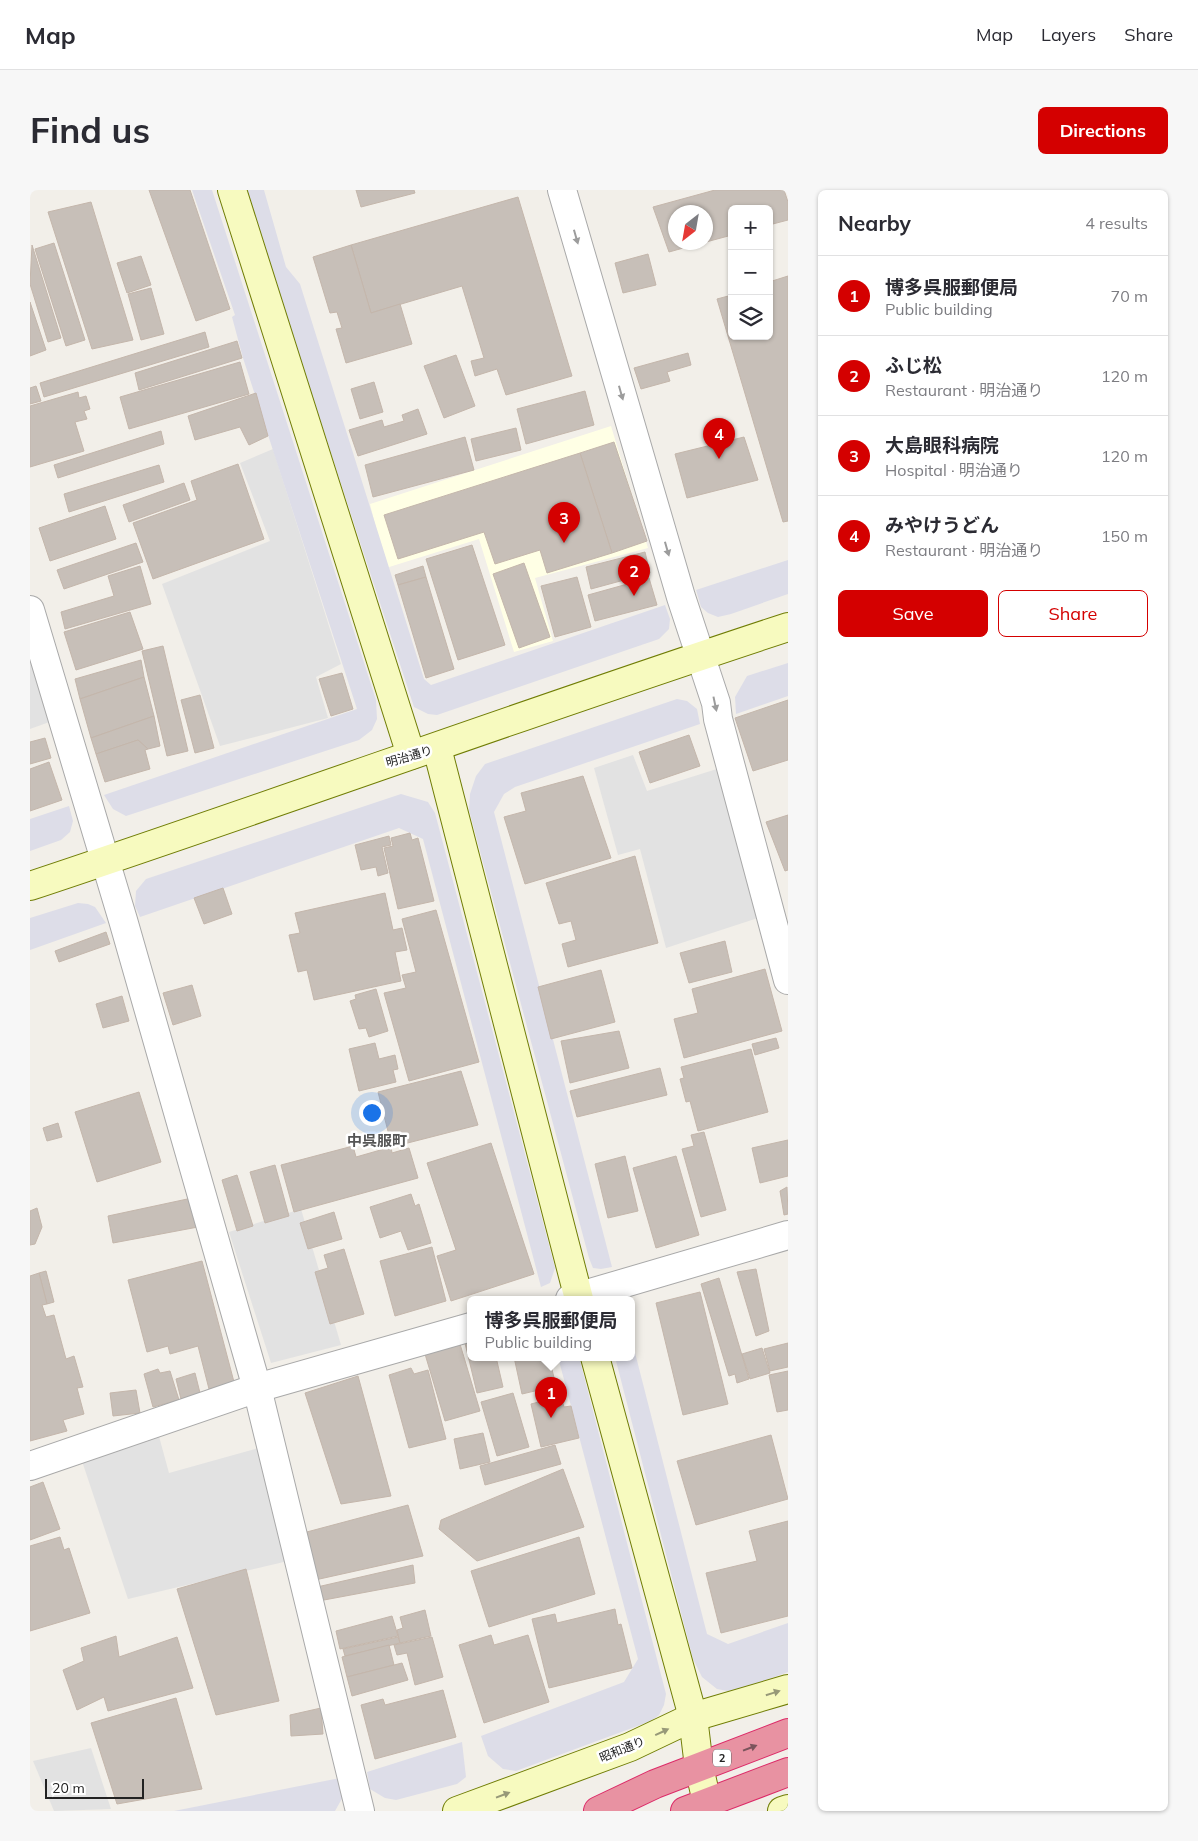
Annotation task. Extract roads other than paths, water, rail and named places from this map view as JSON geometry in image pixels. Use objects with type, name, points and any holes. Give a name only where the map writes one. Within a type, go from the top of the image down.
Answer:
[{"type":"highway","name":"2","points":[[606,1808],[655,1784],[788,1733]]},
{"type":"highway","points":[[701,1808],[788,1772]]},
{"type":"street","points":[[232,190],[411,755]]},
{"type":"street","points":[[562,190],[700,656],[716,703],[718,720],[786,964]]},
{"type":"street","points":[[30,610],[105,861],[256,1388],[360,1811]]},
{"type":"street","name":"明治通り","points":[[30,886],[788,627]]},
{"type":"street","points":[[437,748],[575,1296]]},
{"type":"street","points":[[583,1296],[788,1235]]},
{"type":"street","points":[[30,1466],[256,1388],[467,1328]]},
{"type":"street","points":[[596,1361],[693,1717],[699,1767],[701,1808]]},
{"type":"street","name":"昭和通り","points":[[457,1811],[630,1746],[693,1717],[788,1689]]},
{"type":"street","points":[[782,1811],[788,1809]]},
{"type":"place","name":"みやけうどん","points":[[719,459]]},
{"type":"place","name":"大島眼科病院","points":[[564,543]]},
{"type":"place","name":"ふじ松","points":[[634,596]]},
{"type":"place","name":"博多呉服郵便局","points":[[551,1418]]},
{"type":"district","name":"中呉服町","points":[[377,1140]]}]
